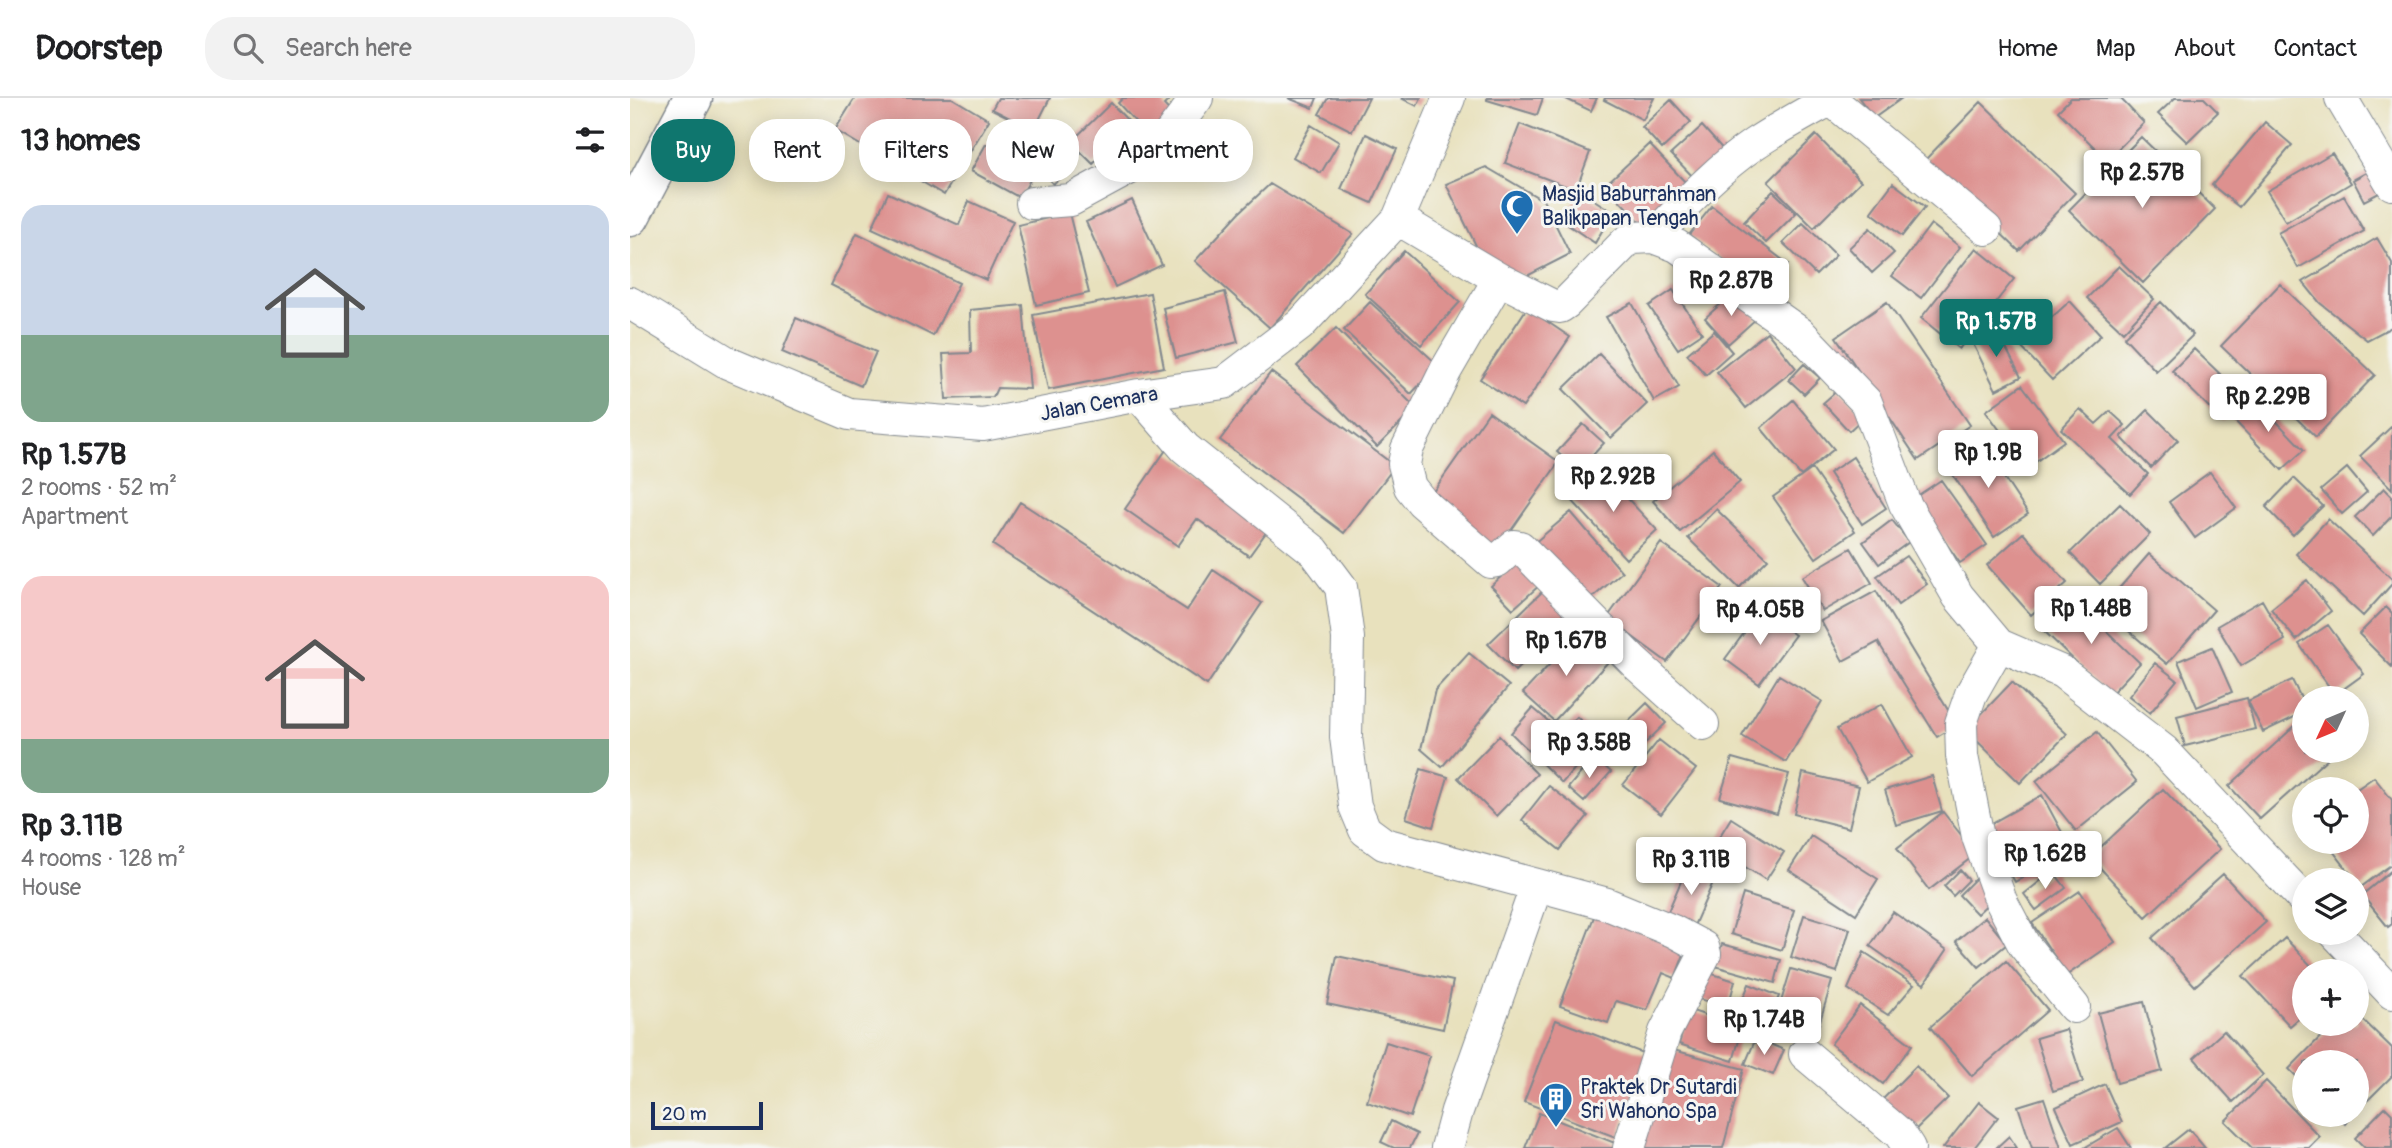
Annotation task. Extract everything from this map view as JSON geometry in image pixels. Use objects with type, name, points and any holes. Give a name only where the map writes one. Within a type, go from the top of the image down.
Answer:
[{"type":"main road","points":[[630,217],[693,98]]},
{"type":"street","points":[[1032,203],[1071,200],[1154,155],[1197,98]]},
{"type":"street","name":"Jalan Cemara","points":[[630,303],[728,363],[849,414],[983,425],[1139,395],[1224,383],[1300,325],[1398,219],[1448,98]]},
{"type":"street","points":[[2341,98],[2392,184]]},
{"type":"street","points":[[1653,237],[1732,161],[1754,144],[1829,99],[1986,229]]},
{"type":"street","points":[[1398,219],[1499,279],[1560,307],[1626,242],[1633,237],[1653,237],[1677,246],[1800,332],[1866,402],[1905,504],[1958,596],[1999,645],[2062,672],[2164,751],[2292,887]]},
{"type":"street","points":[[1499,279],[1446,370],[1407,449],[1404,464],[1410,487],[1422,502],[1491,562],[1497,561],[1514,546],[1520,547],[1634,662],[1703,724]]},
{"type":"street","points":[[1139,395],[1185,447],[1314,551],[1341,587],[1348,638],[1346,737],[1355,806],[1365,830],[1384,844],[1607,904],[1673,931],[1703,947],[1705,954],[1665,1032],[1629,1148]]},
{"type":"street","points":[[1999,645],[1971,694],[1961,723],[1962,756],[1978,837],[2001,901],[2024,945],[2074,1007]]},
{"type":"street","points":[[1447,1148],[1457,1111],[1537,885]]},
{"type":"street","points":[[2346,945],[2392,993]]},
{"type":"street","points":[[1805,1054],[1900,1134],[1909,1148]]},
{"type":"building","points":[[855,98],[952,98],[987,119],[972,148],[972,119],[859,119],[859,144],[845,136],[845,119],[842,119]]},
{"type":"building","points":[[998,98],[1050,98],[1040,119],[1012,119],[992,109]]},
{"type":"building","points":[[1123,98],[1171,98],[1164,105],[1177,119],[1133,119],[1118,103]]},
{"type":"building","points":[[1288,98],[1317,98],[1313,108]]},
{"type":"building","points":[[1328,98],[1369,98],[1352,131],[1319,114]]},
{"type":"building","points":[[1401,98],[1421,98],[1417,106]]},
{"type":"building","points":[[1487,98],[1543,98],[1537,115]]},
{"type":"building","points":[[1564,98],[1597,98],[1591,111]]},
{"type":"building","points":[[1654,98],[1643,120],[1604,100]]},
{"type":"building","points":[[1859,98],[1902,98],[1874,118]]},
{"type":"building","points":[[2071,98],[2120,98],[2144,123],[2107,160],[2058,111]]},
{"type":"building","points":[[2175,98],[2204,98],[2218,112],[2187,142],[2158,114]]},
{"type":"building","points":[[1671,100],[1691,122],[1662,149],[1642,127]]},
{"type":"building","points":[[1981,102],[2075,193],[2019,251],[1925,160]]},
{"type":"building","points":[[1111,103],[1126,119],[1095,119]]},
{"type":"building","points":[[1093,121],[1093,164],[1079,150],[1079,134]]},
{"type":"building","points":[[2265,122],[2292,145],[2239,207],[2212,185]]},
{"type":"building","points":[[1520,124],[1590,152],[1576,190],[1505,163]]},
{"type":"building","points":[[1311,125],[1339,142],[1321,173],[1293,157]]},
{"type":"building","points":[[1702,126],[1727,154],[1697,181],[1671,154]]},
{"type":"building","points":[[1366,134],[1397,149],[1372,203],[1341,189]]},
{"type":"building","points":[[1816,135],[1861,181],[1814,228],[1768,182]]},
{"type":"building","points":[[2141,137],[2215,209],[2143,283],[2069,210]]},
{"type":"building","points":[[986,144],[986,179],[972,169]]},
{"type":"building","points":[[1649,144],[1687,184],[1643,225],[1605,185]]},
{"type":"building","points":[[2332,153],[2351,183],[2286,222],[2267,191]]},
{"type":"building","name":"Masjid Baburrahman Balikpapan Tengah","points":[[1486,167],[1544,201],[1570,254],[1527,276],[1486,266],[1446,184]]},
{"type":"building","points":[[2369,171],[2381,192],[2364,201],[2353,180]]},
{"type":"building","points":[[922,182],[952,182],[944,195]]},
{"type":"building","points":[[991,182],[1029,182],[1020,198]]},
{"type":"building","points":[[1893,183],[1925,207],[1902,236],[1871,212]]},
{"type":"building","points":[[1270,184],[1353,234],[1270,328],[1195,261]]},
{"type":"building","points":[[1580,191],[1613,212],[1595,243],[1562,221]]},
{"type":"building","points":[[1773,191],[1796,213],[1766,243],[1744,222]]},
{"type":"building","points":[[888,193],[959,225],[969,201],[1013,221],[986,280],[872,228]]},
{"type":"building","points":[[2344,196],[2364,231],[2298,268],[2278,233]]},
{"type":"building","points":[[1132,200],[1162,265],[1115,287],[1086,222]]},
{"type":"building","points":[[1712,206],[1788,264],[1765,293],[1689,235]]},
{"type":"building","points":[[1069,213],[1089,293],[1036,305],[1018,225]]},
{"type":"building","points":[[1803,223],[1836,255],[1816,275],[1783,243]]},
{"type":"building","points":[[1931,224],[1960,247],[1921,298],[1892,276]]},
{"type":"building","points":[[1870,228],[1894,253],[1872,273],[1849,248]]},
{"type":"building","points":[[857,233],[959,283],[933,336],[831,285]]},
{"type":"building","points":[[2377,238],[2392,263],[2392,327],[2367,340],[2320,303],[2303,282]]},
{"type":"building","points":[[1976,248],[2014,279],[1959,349],[1921,318]]},
{"type":"building","points":[[1404,251],[1460,302],[1421,345],[1365,294]]},
{"type":"building","points":[[2119,266],[2154,299],[2123,332],[2087,298]]},
{"type":"building","points":[[2280,284],[2375,375],[2316,437],[2221,346]]},
{"type":"building","points":[[1673,290],[1702,333],[1678,349],[1649,306]]},
{"type":"building","points":[[1225,292],[1238,342],[1176,358],[1163,308]]},
{"type":"building","points":[[1734,292],[1757,318],[1728,344],[1705,318]]},
{"type":"building","points":[[1150,293],[1164,367],[1048,390],[1033,315]]},
{"type":"building","points":[[2070,301],[2101,335],[2052,380],[2020,346]]},
{"type":"building","points":[[1370,302],[1438,365],[1411,394],[1344,330]]},
{"type":"building","points":[[1887,302],[1970,425],[1918,460],[1836,337]]},
{"type":"building","points":[[2161,302],[2193,335],[2156,371],[2124,337]]},
{"type":"building","points":[[1632,303],[1679,387],[1654,401],[1606,317]]},
{"type":"building","points":[[1023,305],[1030,389],[997,388],[993,397],[946,399],[943,354],[971,353],[970,310]]},
{"type":"building","points":[[1527,308],[1570,337],[1523,407],[1480,379]]},
{"type":"building","points":[[796,318],[876,352],[861,386],[782,352]]},
{"type":"building","points":[[1995,327],[2021,377],[1996,390],[1971,340]]},
{"type":"building","points":[[1336,328],[1416,408],[1377,447],[1297,366]]},
{"type":"building","points":[[1714,331],[1732,352],[1706,375],[1687,354]]},
{"type":"building","points":[[1767,332],[1796,368],[1746,408],[1717,372]]},
{"type":"building","points":[[2194,349],[2245,398],[2223,421],[2172,371]]},
{"type":"building","points":[[1599,354],[1647,404],[1611,438],[1563,389]]},
{"type":"building","points":[[1804,364],[1820,378],[1804,394],[1789,380]]},
{"type":"building","points":[[1271,372],[1395,466],[1344,533],[1220,440]]},
{"type":"building","points":[[2022,385],[2064,441],[2027,468],[1986,411]]},
{"type":"building","points":[[1839,389],[1865,416],[1849,431],[1823,403]]},
{"type":"building","points":[[2254,398],[2304,450],[2282,470],[2233,419]]},
{"type":"building","points":[[1793,400],[1834,449],[1801,476],[1761,428]]},
{"type":"building","points":[[2080,409],[2096,424],[2110,411],[2125,425],[2112,439],[2148,474],[2130,494],[2061,429]]},
{"type":"building","points":[[2148,410],[2178,440],[2151,468],[2121,437]]},
{"type":"building","points":[[1489,412],[1559,462],[1498,549],[1428,499]]},
{"type":"building","points":[[1583,424],[1604,443],[1578,471],[1557,452]]},
{"type":"building","points":[[2392,426],[2392,489],[2360,456]]},
{"type":"building","points":[[1981,443],[2028,514],[1994,537],[1947,466]]},
{"type":"building","points":[[1166,450],[1272,524],[1249,556],[1197,519],[1178,546],[1125,509]]},
{"type":"building","points":[[1713,450],[1740,482],[1680,532],[1653,501]]},
{"type":"building","points":[[1853,457],[1886,508],[1862,524],[1829,473]]},
{"type":"building","points":[[1599,468],[1657,530],[1626,559],[1569,497]]},
{"type":"building","points":[[2347,468],[2367,492],[2342,514],[2321,490]]},
{"type":"building","points":[[1812,469],[1855,531],[1816,558],[1773,497]]},
{"type":"building","points":[[2210,472],[2236,508],[2195,538],[2169,502]]},
{"type":"building","points":[[2294,478],[2323,506],[2293,535],[2266,507]]},
{"type":"building","points":[[1941,480],[1987,545],[1960,563],[1914,498]]},
{"type":"building","points":[[2384,488],[2392,496],[2392,516],[2373,536],[2355,517]]},
{"type":"building","points":[[1020,502],[1187,610],[1213,570],[1262,603],[1207,685],[993,545]]},
{"type":"building","points":[[2120,504],[2150,534],[2100,584],[2070,553]]},
{"type":"building","points":[[1716,509],[1768,559],[1739,588],[1688,538]]},
{"type":"building","points":[[1571,512],[1622,572],[1584,605],[1533,544]]},
{"type":"building","points":[[2328,519],[2392,579],[2392,584],[2363,616],[2296,554]]},
{"type":"building","points":[[1892,520],[1909,542],[1879,564],[1863,542]]},
{"type":"building","points":[[2023,533],[2067,583],[2031,615],[1987,565]]},
{"type":"building","points":[[1661,543],[1722,587],[1667,662],[1607,618]]},
{"type":"building","points":[[1851,548],[1872,583],[1823,611],[1802,577]]},
{"type":"building","points":[[2149,554],[2214,610],[2167,664],[2102,608]]},
{"type":"building","points":[[1906,556],[1927,584],[1898,605],[1877,576]]},
{"type":"building","points":[[1519,560],[1541,584],[1513,609],[1491,586]]},
{"type":"building","points":[[2307,580],[2331,611],[2296,640],[2271,609]]},
{"type":"building","points":[[1545,589],[1571,616],[1515,671],[1488,644]]},
{"type":"building","points":[[1876,591],[1957,725],[1937,737],[1878,642],[1843,661],[1821,621]]},
{"type":"building","points":[[2071,597],[2140,663],[2110,695],[2041,628]]},
{"type":"building","points":[[2262,600],[2285,640],[2241,666],[2217,626]]},
{"type":"building","points":[[2386,607],[2392,613],[2392,667],[2359,634]]},
{"type":"building","points":[[1761,610],[1795,635],[1759,684],[1725,659]]},
{"type":"building","points":[[2328,625],[2364,674],[2347,686],[2329,686],[2299,644]]},
{"type":"building","points":[[1578,634],[1608,662],[1554,721],[1523,693]]},
{"type":"building","points":[[2212,647],[2232,692],[2197,707],[2178,661]]},
{"type":"building","points":[[1469,653],[1509,686],[1442,767],[1421,749],[1435,690]]},
{"type":"building","points":[[2155,663],[2177,680],[2150,713],[2129,696]]},
{"type":"building","points":[[1779,675],[1822,701],[1786,762],[1742,736]]},
{"type":"building","points":[[2292,680],[2295,686],[2292,686],[2292,718],[2263,732],[2248,701]]},
{"type":"building","points":[[2012,682],[2067,734],[2020,783],[1966,730]]},
{"type":"building","points":[[2247,698],[2255,729],[2185,746],[2177,716]]},
{"type":"building","points":[[1647,703],[1666,723],[1629,759],[1610,739]]},
{"type":"building","points":[[1882,704],[1912,757],[1867,782],[1837,729]]},
{"type":"building","points":[[1533,708],[1561,732],[1577,717],[1600,740],[1562,783],[1511,733]]},
{"type":"building","points":[[2292,729],[2292,763],[2322,763],[2307,777],[2292,777],[2292,790],[2260,819],[2229,786]]},
{"type":"building","points":[[2097,732],[2137,782],[2076,831],[2036,781]]},
{"type":"building","points":[[1499,736],[1537,774],[1496,816],[1458,778]]},
{"type":"building","points":[[1659,740],[1696,769],[1661,814],[1623,785]]},
{"type":"building","points":[[1594,757],[1611,772],[1584,802],[1568,788]]},
{"type":"building","points":[[1732,758],[1789,774],[1777,814],[1720,798]]},
{"type":"building","points":[[1421,769],[1448,777],[1433,827],[1406,818]]},
{"type":"building","points":[[1803,773],[1859,786],[1849,828],[1794,814]]},
{"type":"building","points":[[1932,776],[1942,811],[1896,825],[1885,790]]},
{"type":"building","points":[[2374,777],[2392,800],[2392,864],[2369,881],[2369,868],[2346,868],[2335,854],[2369,854],[2369,781]]},
{"type":"building","points":[[1549,786],[1588,816],[1560,850],[1522,820]]},
{"type":"building","points":[[2163,789],[2220,849],[2146,917],[2090,857]]},
{"type":"building","points":[[2042,795],[2072,851],[2015,882],[1985,827]]},
{"type":"building","points":[[1943,812],[1976,854],[1929,890],[1897,848]]},
{"type":"building","points":[[1731,818],[1784,852],[1766,880],[1713,847]]},
{"type":"building","points":[[1811,836],[1878,879],[1856,914],[1789,870]]},
{"type":"building","points":[[1691,858],[1718,871],[1690,935],[1663,923]]},
{"type":"building","points":[[1960,870],[1969,880],[1953,896],[1944,886]]},
{"type":"building","points":[[2392,870],[2392,924],[2388,927],[2369,904],[2369,889]]},
{"type":"building","points":[[2053,871],[2066,888],[2036,910],[2024,894]]},
{"type":"building","points":[[2223,874],[2266,922],[2195,986],[2152,938]]},
{"type":"building","points":[[1978,876],[1997,895],[1977,914],[1959,895]]},
{"type":"building","points":[[2080,891],[2115,942],[2067,975],[2032,923]]},
{"type":"building","points":[[1743,894],[1794,910],[1782,950],[1731,934]]},
{"type":"building","points":[[1893,912],[1947,950],[1924,984],[1870,946]]},
{"type":"building","points":[[1595,914],[1686,949],[1675,978],[1663,973],[1647,1010],[1616,1001],[1608,1023],[1560,1006]]},
{"type":"building","points":[[1804,915],[1850,929],[1837,972],[1791,957]]},
{"type":"building","points":[[1985,917],[2007,944],[1979,967],[1956,941]]},
{"type":"building","points":[[2285,938],[2305,959],[2292,959],[2292,1024],[2290,1026],[2243,976]]},
{"type":"building","points":[[1722,944],[1781,960],[1775,983],[1715,966]]},
{"type":"building","points":[[1864,952],[1914,985],[1888,1015],[1848,989]]},
{"type":"building","points":[[1337,956],[1453,981],[1443,1029],[1327,1004]]},
{"type":"building","points":[[2006,961],[2048,1010],[1972,1076],[1930,1027]]},
{"type":"building","points":[[1791,969],[1832,981],[1817,1031],[1776,1018]]},
{"type":"building","points":[[1706,972],[1735,981],[1728,1007],[1699,999]]},
{"type":"building","points":[[1749,984],[1779,996],[1765,1030],[1735,1018]]},
{"type":"building","points":[[2144,1002],[2162,1071],[2117,1083],[2098,1013]]},
{"type":"building","points":[[1860,1005],[1912,1045],[1883,1084],[1831,1044]]},
{"type":"building","points":[[1689,1010],[1743,1027],[1733,1061],[1679,1044]]},
{"type":"building","points":[[1556,1020],[1648,1055],[1618,1138],[1524,1102]]},
{"type":"building","points":[[2369,1026],[2392,1048],[2392,1076],[2369,1099],[2369,1050],[2308,1050],[2321,1036],[2369,1036]]},
{"type":"building","points":[[2066,1029],[2083,1082],[2053,1091],[2036,1038]]},
{"type":"building","points":[[2224,1031],[2263,1075],[2233,1102],[2194,1058]]},
{"type":"building","points":[[1756,1038],[1784,1050],[1773,1075],[1745,1064]]},
{"type":"building","points":[[1386,1042],[1430,1056],[1410,1117],[1367,1102]]},
{"type":"building","points":[[1666,1048],[1744,1069],[1723,1148],[1640,1148]]},
{"type":"building","points":[[1916,1066],[1948,1098],[1911,1134],[1879,1103]]},
{"type":"building","points":[[2266,1081],[2292,1108],[2292,1127],[2310,1127],[2320,1137],[2309,1148],[2252,1148],[2225,1121]]},
{"type":"building","points":[[2105,1084],[2122,1122],[2073,1144],[2056,1107]]},
{"type":"building","points":[[2044,1098],[2061,1148],[2032,1148],[2018,1106]]},
{"type":"building","points":[[1979,1102],[1998,1117],[1974,1148],[1943,1148]]},
{"type":"building","points":[[2385,1107],[2392,1114],[2392,1148],[2365,1148],[2355,1138],[2369,1127],[2369,1124]]},
{"type":"building","name":"Praktek Dr Sutardi Sri Wahono Spa","points":[[1539,1113],[1620,1145],[1619,1148],[1525,1148]]},
{"type":"building","points":[[1391,1121],[1417,1134],[1410,1148],[1394,1148],[1381,1142]]},
{"type":"building","points":[[2118,1128],[2131,1148],[2084,1148]]},
{"type":"building","points":[[2189,1129],[2205,1148],[2165,1148]]},
{"type":"building","points":[[2009,1136],[2017,1148],[1996,1148]]},
{"type":"place","name":"Masjid Baburrahman Balikpapan Tengah","points":[[1517,236]]},
{"type":"place","name":"Praktek Dr Sutardi Sri Wahono Spa","points":[[1556,1129]]}]
